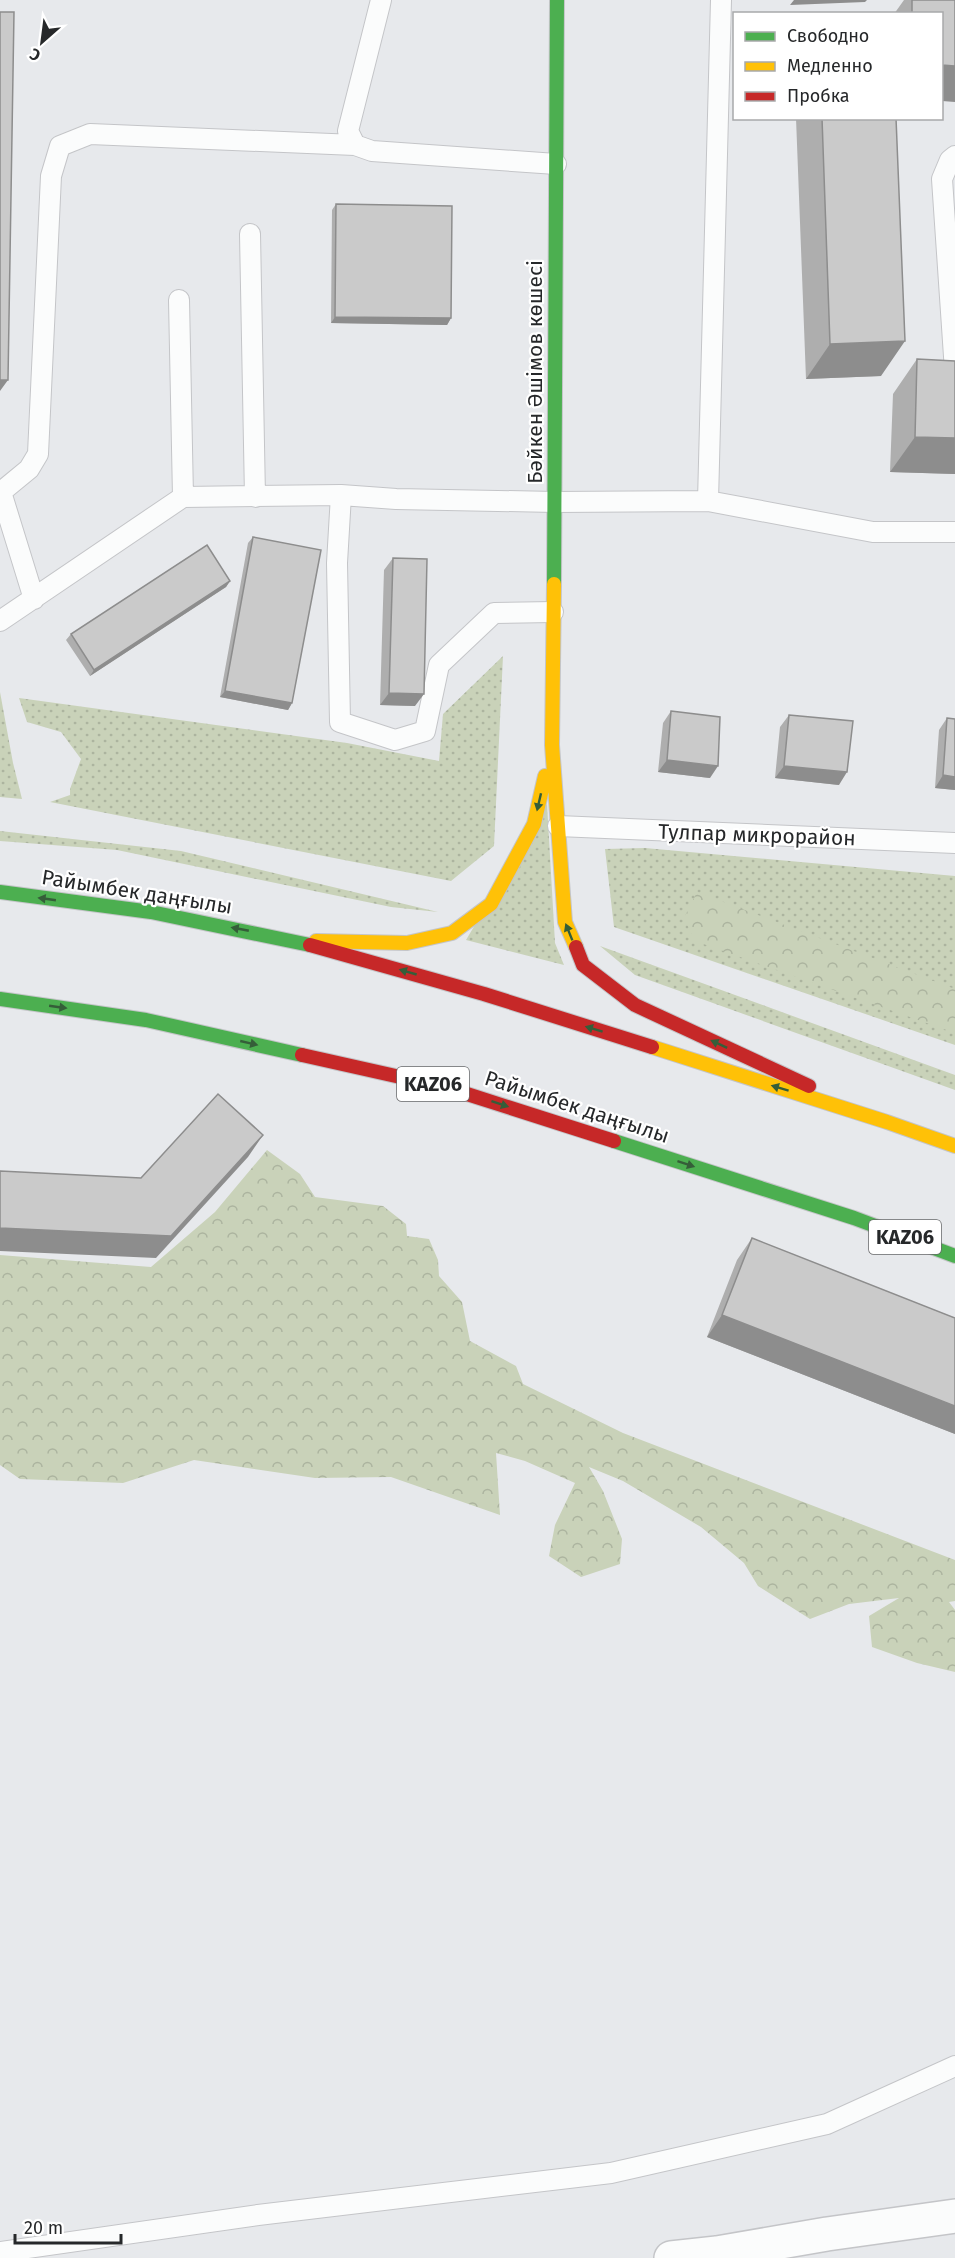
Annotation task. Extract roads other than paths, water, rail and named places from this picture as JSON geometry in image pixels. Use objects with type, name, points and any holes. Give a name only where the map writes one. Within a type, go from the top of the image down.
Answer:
[{"type":"main road","name":"Бәйкен Әшімов көшесі","points":[[552,745],[557,0]]},
{"type":"main road","points":[[552,745],[565,922],[583,965],[635,1005],[887,1122]]},
{"type":"main road","points":[[297,941],[407,943],[452,933],[491,904],[534,824],[552,745]]},
{"type":"main road","name":"Райымбек даңғылы","points":[[0,892],[151,912],[297,941],[484,994],[887,1122],[955,1146]]},
{"type":"main road","name":"Райымбек даңғылы","points":[[0,999],[146,1020],[445,1087],[854,1218],[955,1256]]},
{"type":"street","points":[[688,2257],[955,2217]]},
{"type":"lane","points":[[354,145],[348,131],[381,0]]},
{"type":"lane","points":[[708,501],[721,0]]},
{"type":"lane","points":[[34,599],[0,492],[29,469],[38,454],[51,176],[60,147],[90,134],[354,145],[372,151],[556,164]]},
{"type":"lane","points":[[955,156],[950,160],[942,179],[955,371]]},
{"type":"lane","points":[[250,234],[255,497]]},
{"type":"lane","points":[[179,300],[183,497]]},
{"type":"lane","points":[[0,621],[183,497],[341,495],[396,499],[555,502],[708,501],[873,532],[955,532]]},
{"type":"lane","points":[[341,495],[337,563],[340,722],[395,740],[425,731],[439,665],[454,650],[494,613],[553,612]]},
{"type":"lane","name":"Тулпар микрорайон","points":[[558,826],[955,843]]},
{"type":"lane","points":[[0,2253],[258,2215],[611,2173],[826,2124],[955,2066]]}]
